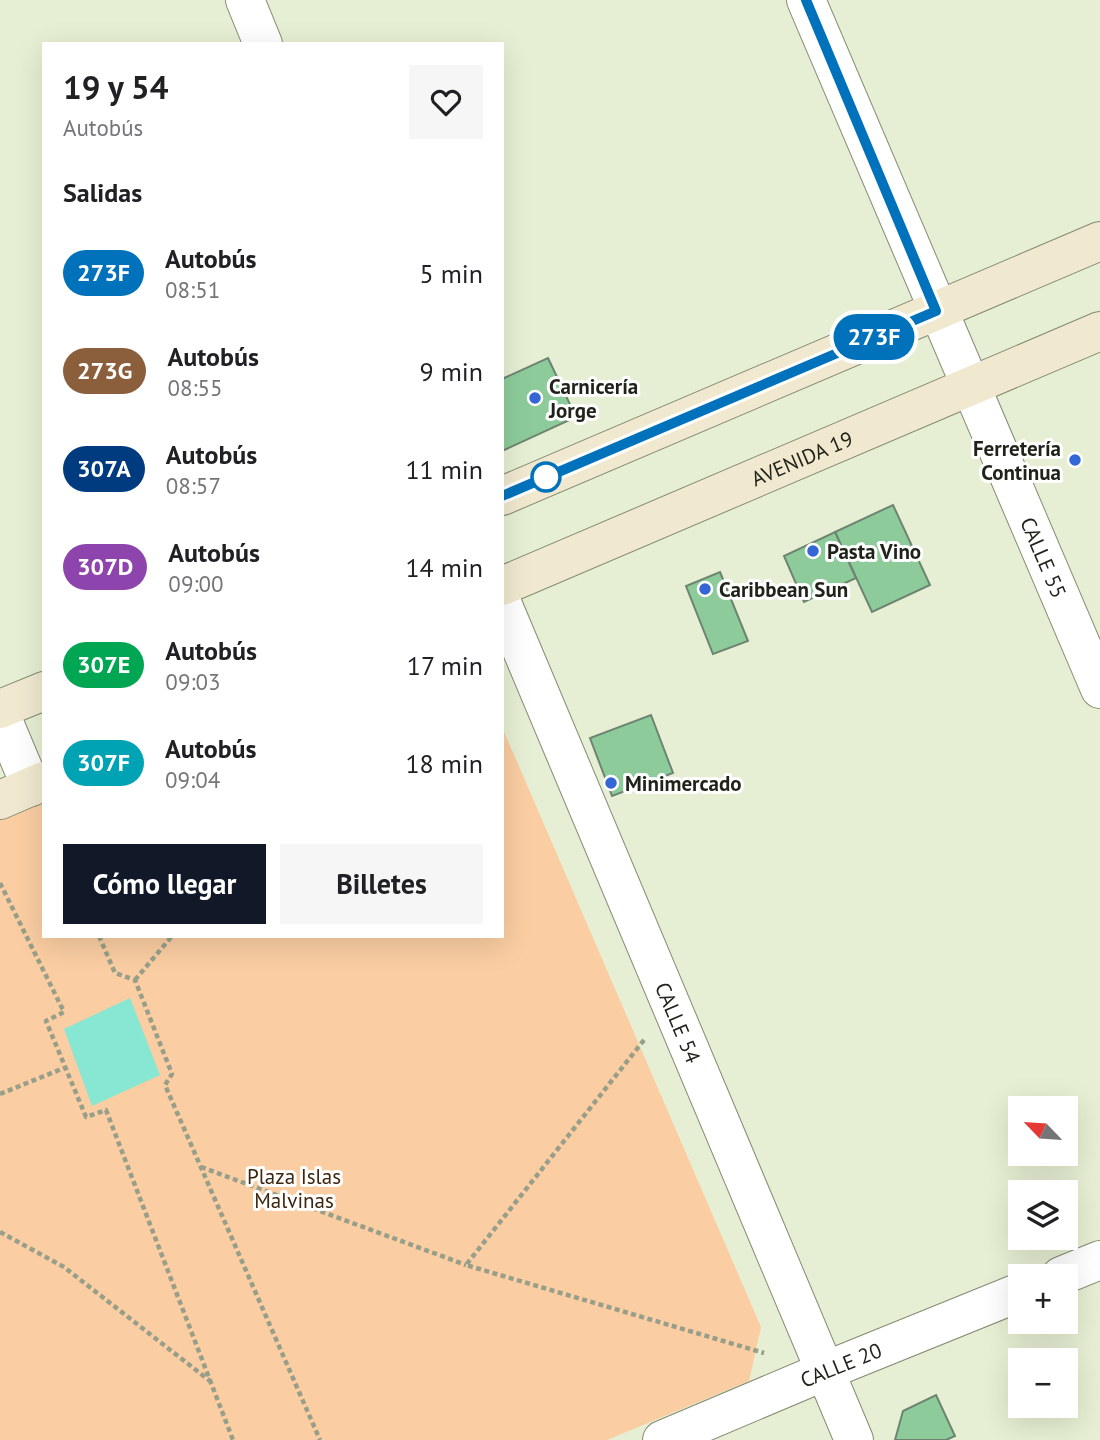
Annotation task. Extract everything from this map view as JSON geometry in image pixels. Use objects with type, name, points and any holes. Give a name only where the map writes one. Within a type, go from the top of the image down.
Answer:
[{"type":"main road","points":[[504,495],[1100,241]]},
{"type":"main road","name":"AVENIDA 19","points":[[504,585],[1100,331]]},
{"type":"main road","points":[[0,711],[42,692]]},
{"type":"street","points":[[245,0],[262,42]]},
{"type":"street","name":"CALLE 55","points":[[806,0],[936,311],[1100,689]]},
{"type":"street","name":"CALLE 54","points":[[504,608],[855,1440]]},
{"type":"street","points":[[0,711],[25,789]]},
{"type":"street","points":[[1078,1269],[1100,1260]]},
{"type":"street","name":"CALLE 20","points":[[662,1440],[1008,1297]]},
{"type":"path","points":[[0,883],[64,1012],[46,1021],[64,1068],[86,1117],[106,1110],[233,1440]]},
{"type":"path","points":[[100,938],[115,973],[135,980],[172,1074],[165,1085],[320,1440]]},
{"type":"path","points":[[135,980],[170,938]]},
{"type":"path","points":[[466,1265],[671,1005]]},
{"type":"path","points":[[0,1094],[64,1068]]},
{"type":"path","points":[[201,1167],[466,1265],[825,1371]]},
{"type":"path","points":[[0,1232],[64,1267],[211,1381]]},
{"type":"green space","name":"Plaza Islas Malvinas","points":[[504,732],[761,1327],[749,1381],[607,1440],[0,1440],[0,816],[42,798],[42,938],[504,938]]},
{"type":"water","points":[[130,998],[160,1075],[92,1106],[64,1029]]},
{"type":"building","name":"Carnicería Jorge","points":[[548,358],[576,417],[504,450],[504,378]]},
{"type":"building","points":[[893,505],[930,585],[872,612],[835,532]]},
{"type":"building","points":[[835,532],[856,578],[804,602],[784,556]]},
{"type":"building","points":[[720,572],[748,641],[713,654],[686,586]]},
{"type":"building","points":[[651,715],[673,773],[612,796],[590,738]]},
{"type":"building","points":[[936,1395],[955,1436],[946,1440],[895,1440],[903,1411]]},
{"type":"bus line","name":"273F","points":[[504,495],[936,311],[806,0]]},
{"type":"place","name":"Carnicería Jorge","points":[[535,398]]},
{"type":"place","name":"Ferretería Continua","points":[[1075,460]]},
{"type":"place","name":"Pasta Vino","points":[[813,551]]},
{"type":"place","name":"Caribbean Sun","points":[[705,589]]},
{"type":"place","name":"Minimercado","points":[[611,783]]}]
